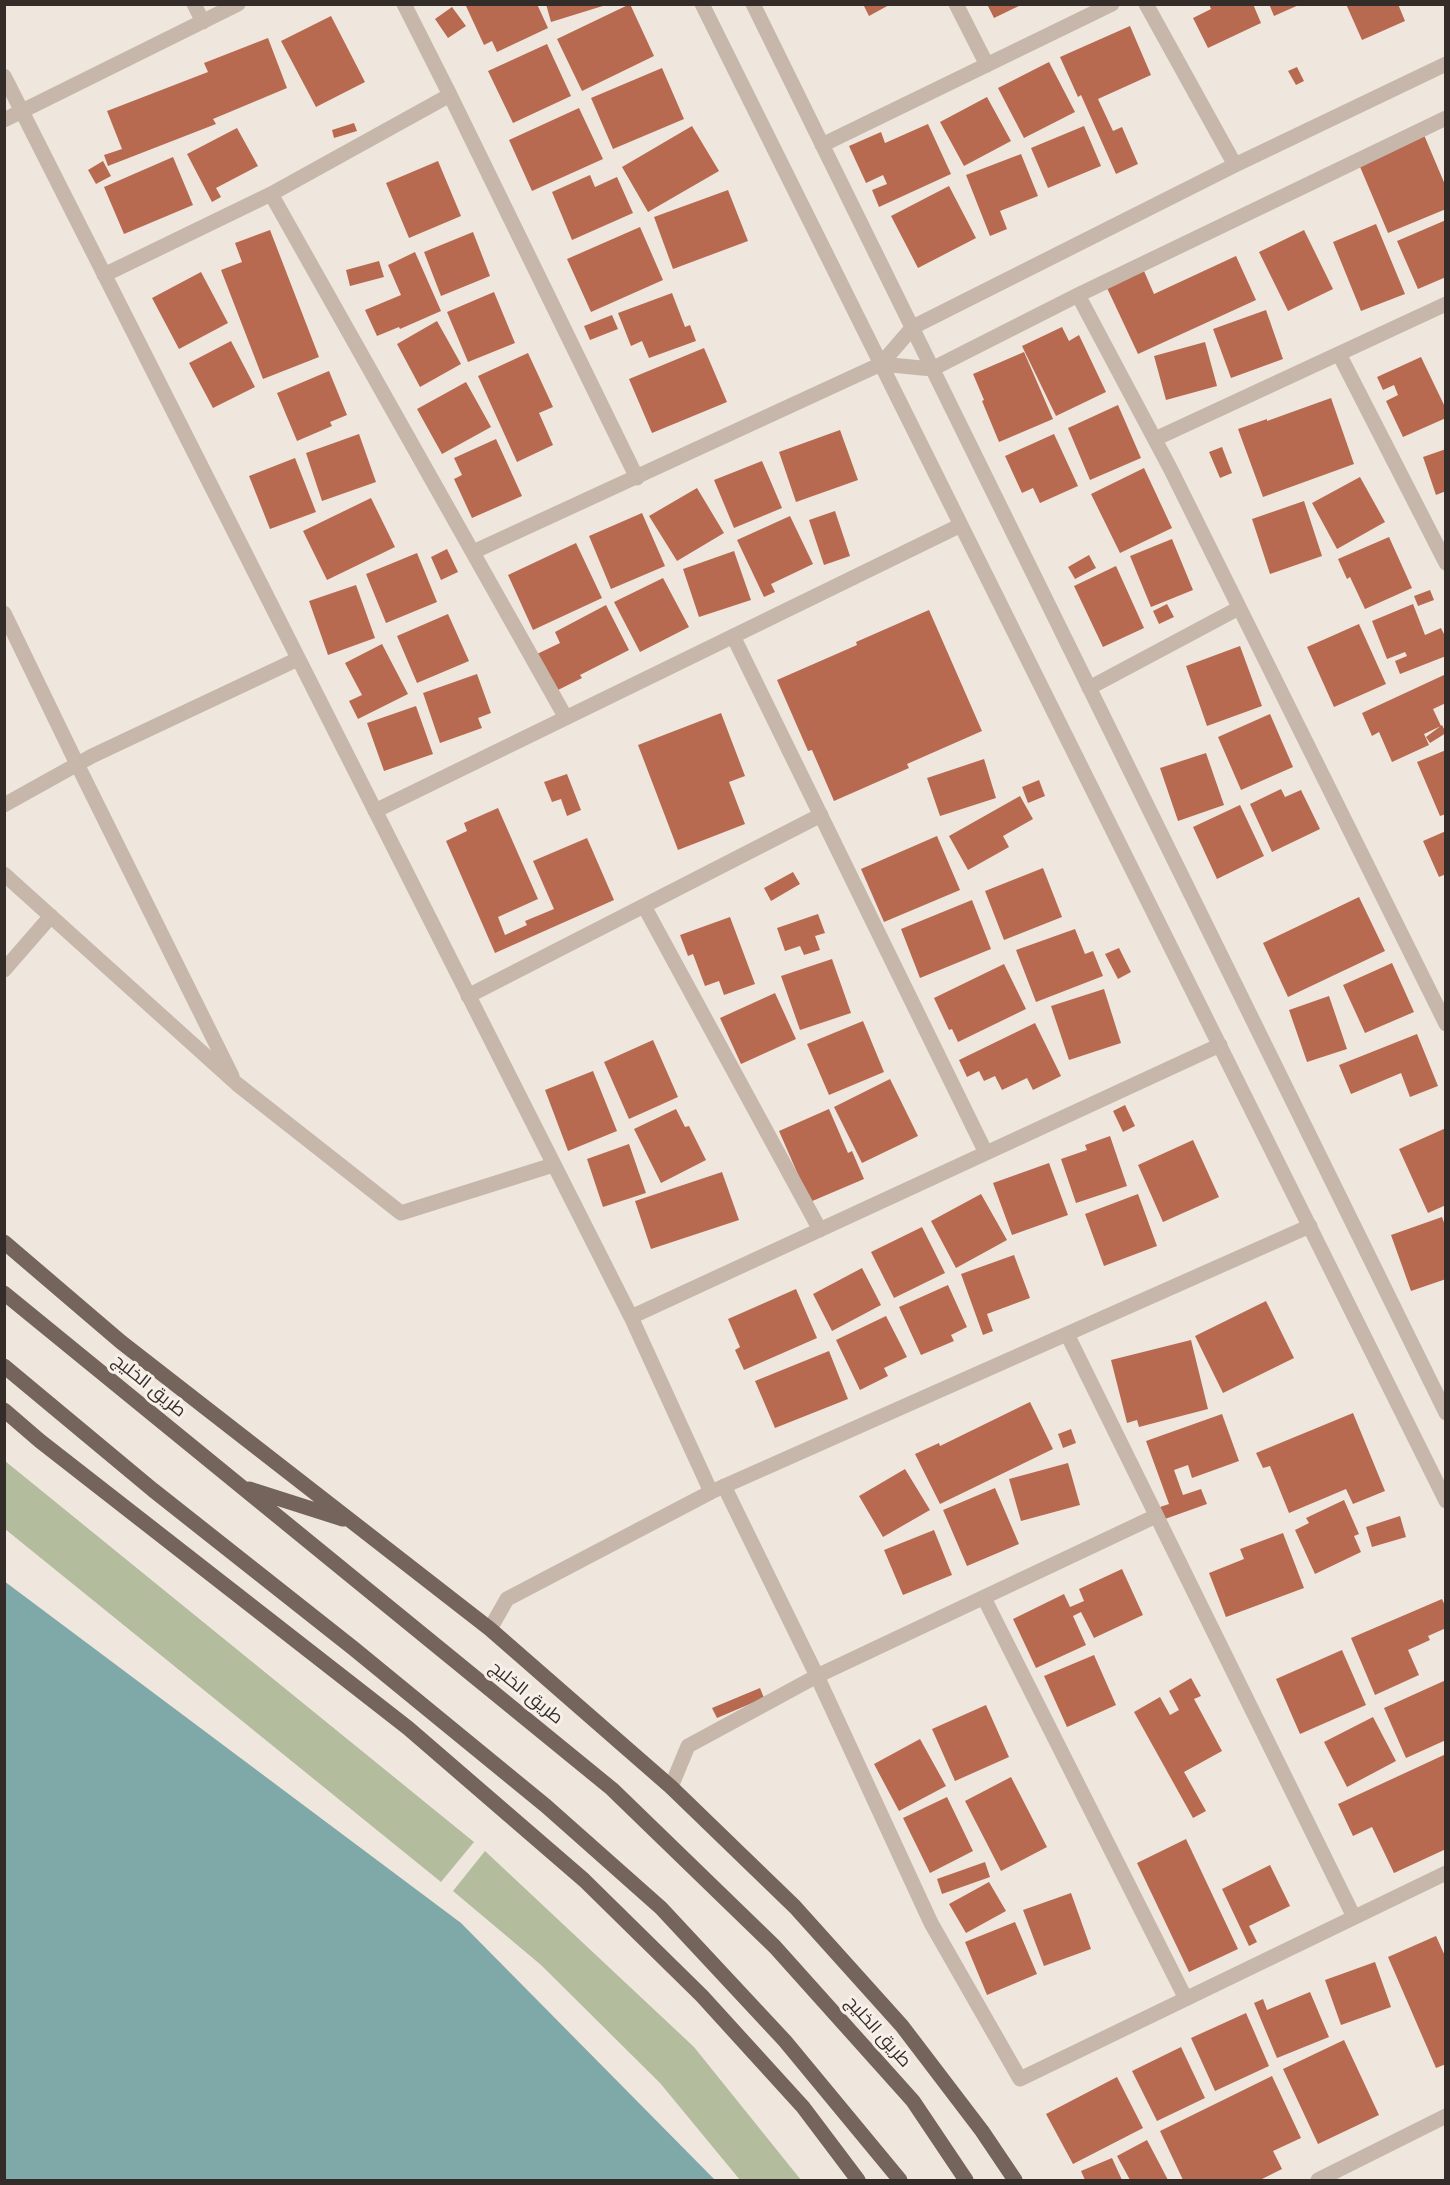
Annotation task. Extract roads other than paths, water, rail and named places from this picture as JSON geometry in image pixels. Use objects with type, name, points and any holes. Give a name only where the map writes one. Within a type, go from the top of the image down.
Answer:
[{"type":"main road","points":[[4,1242],[122,1342],[490,1629],[671,1787],[795,1907],[902,2026],[982,2131],[1015,2181]]},
{"type":"main road","name":"طريق الخليج","points":[[4,1293],[612,1789],[775,1947],[913,2101],[966,2181]]},
{"type":"main road","points":[[4,1366],[153,1490],[353,1648],[546,1806],[660,1908],[785,2040],[900,2181]]},
{"type":"main road","points":[[4,1410],[40,1441],[408,1728],[584,1880],[702,1996],[803,2107],[858,2181]]},
{"type":"main road","points":[[241,1487],[352,1521]]},
{"type":"street","points":[[194,4],[203,22]]},
{"type":"street","points":[[4,120],[238,4]]},
{"type":"street","points":[[404,4],[637,478]]},
{"type":"street","points":[[702,4],[1446,1501]]},
{"type":"street","points":[[753,4],[1446,1413]]},
{"type":"street","points":[[956,4],[987,65]]},
{"type":"street","points":[[822,145],[1112,4]]},
{"type":"street","points":[[1146,4],[1235,165]]},
{"type":"street","points":[[472,552],[881,364],[913,327],[1235,165],[1446,64]]},
{"type":"street","points":[[4,76],[553,1165],[718,1489],[817,1676],[931,1923],[1020,2079],[1446,1873]]},
{"type":"street","points":[[104,275],[271,194],[450,95]]},
{"type":"street","points":[[881,364],[932,369],[1078,295],[1446,118]]},
{"type":"street","points":[[271,194],[566,718]]},
{"type":"street","points":[[1078,295],[1155,439],[1442,1007],[1446,1024]]},
{"type":"street","points":[[1155,439],[1446,304]]},
{"type":"street","points":[[1339,354],[1446,563]]},
{"type":"street","points":[[375,811],[961,525]]},
{"type":"street","points":[[1089,688],[1239,608]]},
{"type":"street","points":[[4,613],[77,765],[237,1084]]},
{"type":"street","points":[[733,636],[986,1153]]},
{"type":"street","points":[[4,805],[77,765],[298,659]]},
{"type":"street","points":[[468,996],[821,816]]},
{"type":"street","points":[[4,874],[237,1084],[400,1213],[553,1165]]},
{"type":"street","points":[[644,906],[820,1230]]},
{"type":"street","points":[[4,970],[51,916]]},
{"type":"street","points":[[631,1317],[1220,1045]]},
{"type":"street","points":[[490,1629],[507,1599],[718,1489],[1310,1226]]},
{"type":"street","points":[[1067,1334],[1354,1917]]},
{"type":"street","points":[[671,1787],[688,1746],[817,1676],[1156,1516]]},
{"type":"street","points":[[984,1598],[1186,1999]]},
{"type":"street","points":[[1318,2181],[1446,2116]]},
{"type":"water","points":[[4,1581],[461,1923],[715,2180],[5,2180]]}]
